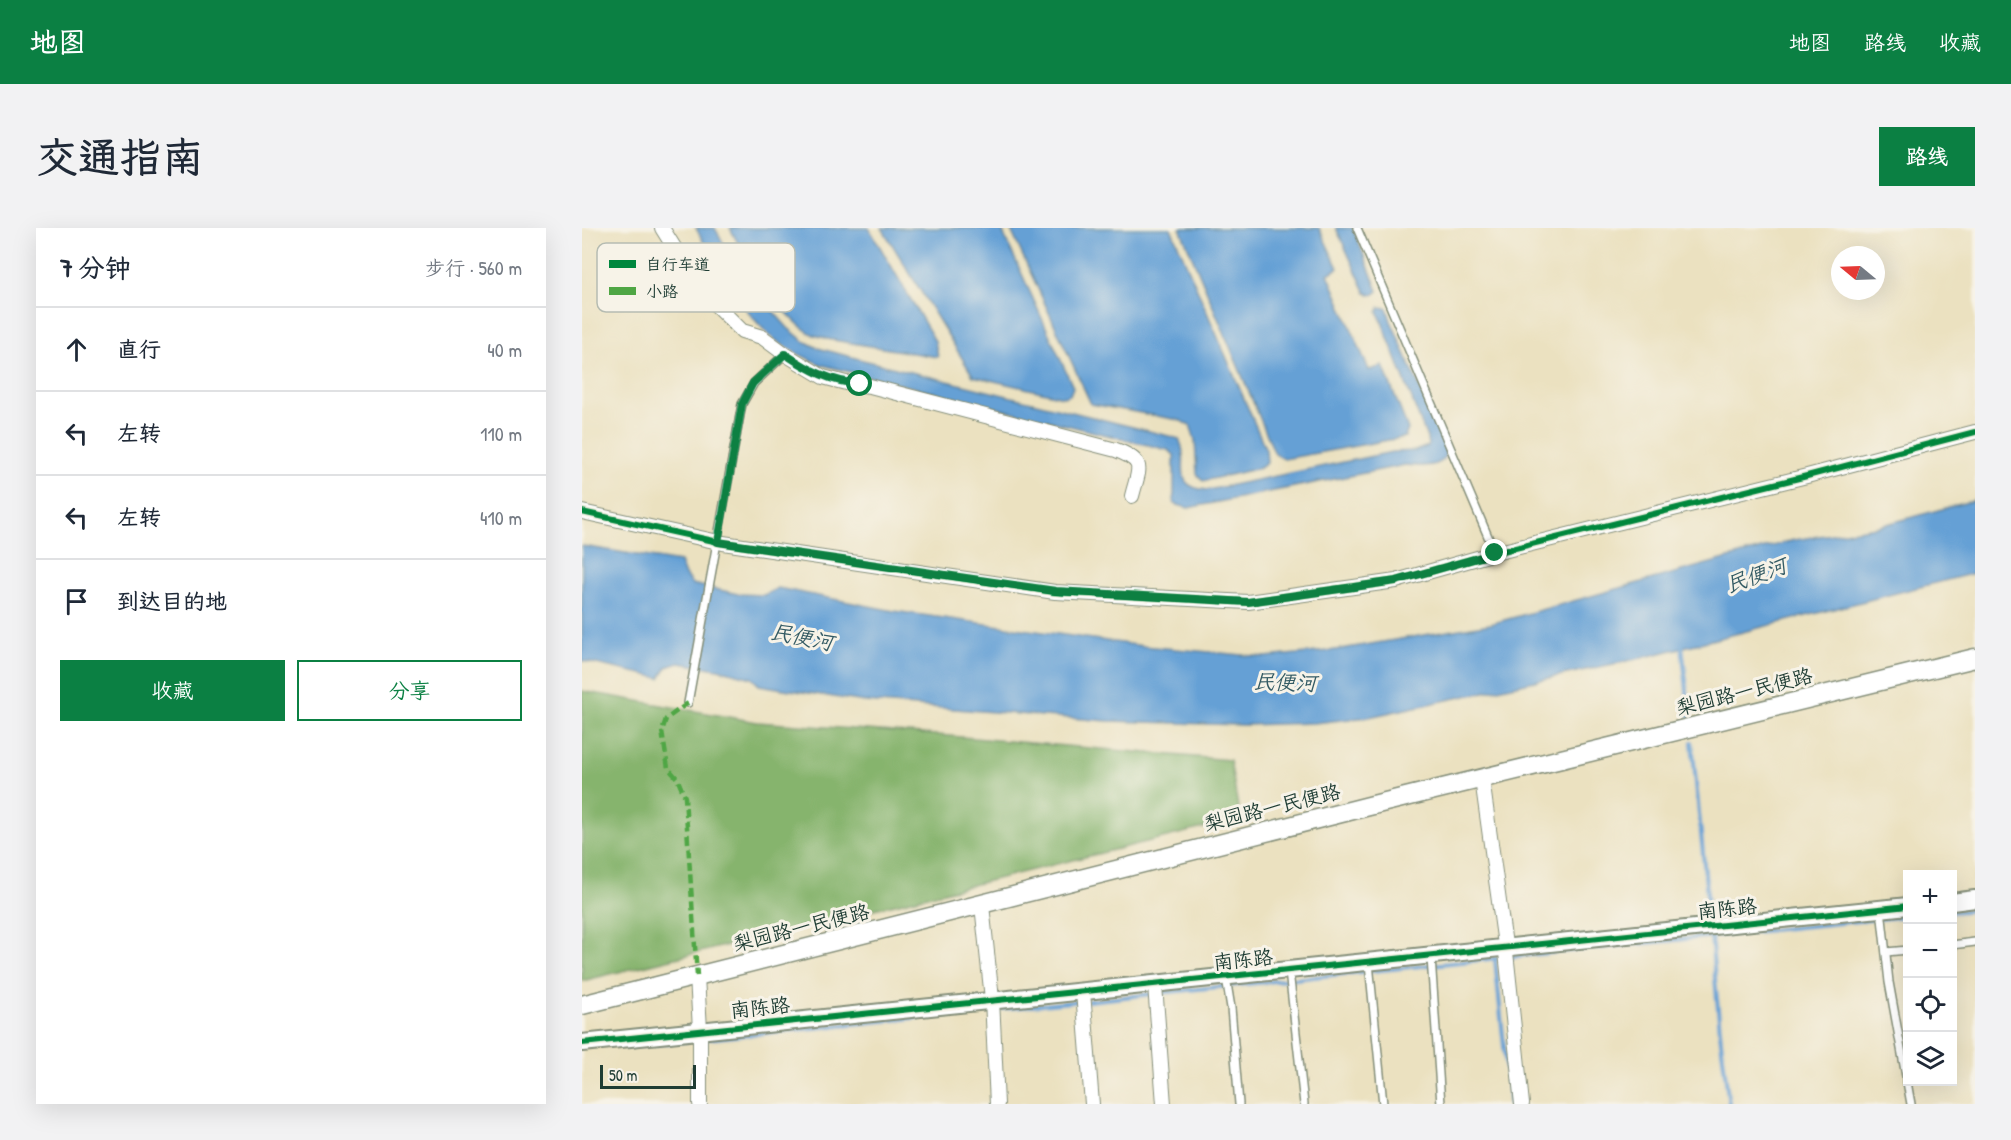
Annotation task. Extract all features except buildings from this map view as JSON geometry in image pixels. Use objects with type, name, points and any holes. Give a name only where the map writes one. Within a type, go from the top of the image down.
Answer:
[{"type":"main road","name":"梨园路一民便路","points":[[582,1005],[1362,807],[1975,658]]},
{"type":"street","points":[[662,228],[671,243]]},
{"type":"street","points":[[724,312],[742,331],[762,337],[811,371],[836,381],[870,386],[1128,455],[1138,462],[1139,467],[1132,496]]},
{"type":"street","points":[[582,512],[718,542],[1056,591],[1248,602],[1396,581],[1495,553],[1975,432]]},
{"type":"street","points":[[1482,779],[1506,954],[1522,1104]]},
{"type":"street","points":[[1957,901],[1975,899]]},
{"type":"street","points":[[982,905],[992,1006],[996,1104]]},
{"type":"street","name":"南陈路","points":[[582,1043],[700,1036],[1156,991],[1882,916],[1903,908]]},
{"type":"street","points":[[697,976],[700,1104]]},
{"type":"street","points":[[1156,991],[1164,1104]]},
{"type":"street","points":[[1084,998],[1092,1104]]},
{"type":"lane","points":[[1357,228],[1495,553]]},
{"type":"lane","points":[[688,703],[742,404],[753,383],[785,354]]},
{"type":"lane","points":[[1882,916],[1889,982],[1911,1104]]},
{"type":"lane","points":[[1957,944],[1975,942]]},
{"type":"lane","points":[[1886,952],[1903,950]]},
{"type":"lane","points":[[1431,962],[1441,1104]]},
{"type":"lane","points":[[1369,968],[1383,1104]]},
{"type":"lane","points":[[1290,977],[1304,1104]]},
{"type":"lane","points":[[1227,983],[1239,1104]]},
{"type":"green space","points":[[582,691],[757,722],[1230,760],[1240,819],[582,981]]},
{"type":"water","points":[[696,228],[715,228],[723,243],[704,243]]},
{"type":"water","points":[[730,228],[869,228],[935,341],[938,357],[814,335],[786,312],[795,312],[795,243],[738,243]]},
{"type":"water","points":[[882,228],[1001,228],[1073,387],[1070,395],[1063,397],[973,376]]},
{"type":"water","points":[[1010,228],[1171,228],[1266,450],[1267,463],[1260,468],[1203,481],[1197,474],[1195,440],[1190,425],[1179,420],[1091,404]]},
{"type":"water","points":[[1180,228],[1319,228],[1338,268],[1328,274],[1369,370],[1383,366],[1408,429],[1405,437],[1284,459],[1275,454]]},
{"type":"water","points":[[1336,228],[1353,228],[1378,291],[1373,295],[1366,293]]},
{"type":"water","points":[[1380,307],[1387,308],[1447,451],[1443,460],[1430,465],[1405,465],[1188,508],[1174,504],[1174,455],[1168,450],[822,365],[790,350],[773,338],[748,312],[774,312],[788,328],[804,341],[818,348],[1179,439],[1185,479],[1188,484],[1196,488],[1208,490],[1392,452],[1415,451],[1428,446],[1427,438],[1378,312]]},
{"type":"water","name":"民便河","points":[[1975,500],[1975,573],[1641,658],[1369,717],[1314,723],[1243,725],[1108,721],[865,702],[759,685],[752,678],[718,669],[679,663],[667,667],[660,678],[582,661],[582,546],[680,562],[685,575],[692,584],[738,594],[764,595],[778,588],[894,611],[1143,646],[1265,657],[1329,651],[1490,624],[1794,540],[1876,527]]},
{"type":"waterway","points":[[1682,646],[1690,718]]},
{"type":"waterway","points":[[1692,742],[1709,915]]},
{"type":"waterway","points":[[1957,912],[1975,910]]},
{"type":"waterway","points":[[1159,993],[1903,917]]},
{"type":"waterway","points":[[1711,936],[1729,1104]]},
{"type":"waterway","points":[[1495,959],[1510,1104]]},
{"type":"waterway","points":[[1088,1001],[1152,994]]},
{"type":"waterway","points":[[625,1047],[1080,1001]]},
{"type":"marked path","points":[[688,703],[666,719],[662,731],[668,768],[677,778],[685,797],[697,976]]},
{"type":"cycle path","points":[[582,512],[723,543],[1055,592],[1248,602],[1396,581],[1495,553],[1975,432]]},
{"type":"cycle path","points":[[582,1043],[1903,907]]},
{"type":"route","points":[[860,384],[823,377],[785,354],[753,383],[742,404],[718,542],[1056,591],[1101,596],[1248,602],[1396,581],[1495,553]]}]
